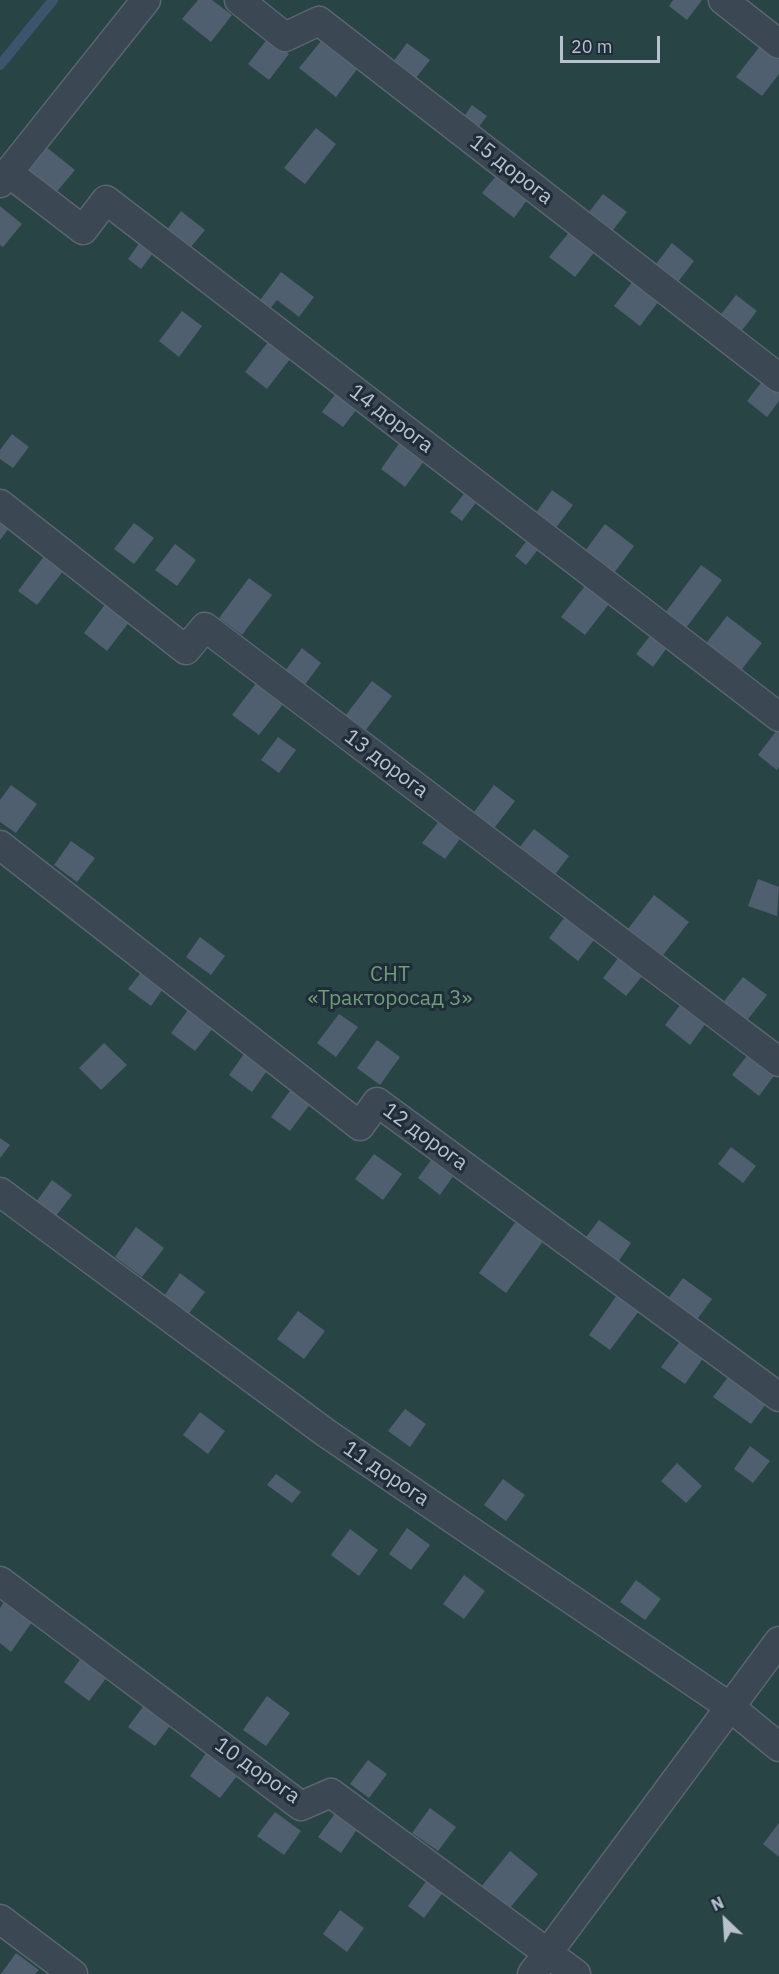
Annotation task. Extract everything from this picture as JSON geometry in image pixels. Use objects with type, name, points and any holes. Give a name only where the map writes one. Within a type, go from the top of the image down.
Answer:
[{"type":"street","points":[[4,178],[146,0]]},
{"type":"street","name":"15 дорога","points":[[239,0],[285,37],[319,21],[779,378]]},
{"type":"street","points":[[723,0],[779,44]]},
{"type":"street","name":"14 дорога","points":[[4,178],[83,230],[106,200],[779,717]]},
{"type":"street","name":"13 дорога","points":[[0,504],[186,650],[205,627],[779,1062]]},
{"type":"street","name":"12 дорога","points":[[0,845],[360,1126],[377,1102],[779,1397]]},
{"type":"street","name":"11 дорога","points":[[0,1192],[326,1433],[730,1707],[779,1747]]},
{"type":"street","name":"10 дорога","points":[[0,1581],[300,1806],[331,1793],[540,1963],[576,1974]]},
{"type":"street","points":[[540,1963],[779,1641]]},
{"type":"street","points":[[0,1919],[73,1974]]},
{"type":"green space","name":"СНТ «Тракторосад 3»","points":[[0,0],[779,0],[779,1974],[0,1974]]},
{"type":"building","points":[[198,0],[212,0],[232,15],[211,42],[182,19]]},
{"type":"building","points":[[673,0],[702,0],[687,20],[669,6]]},
{"type":"building","points":[[325,36],[361,64],[336,97],[299,68]]},
{"type":"building","points":[[268,38],[289,54],[269,80],[248,64]]},
{"type":"building","points":[[407,43],[430,60],[412,83],[390,66]]},
{"type":"building","points":[[761,45],[779,60],[779,74],[762,96],[736,77]]},
{"type":"building","points":[[472,105],[487,116],[475,132],[461,121]]},
{"type":"building","points":[[316,128],[336,144],[305,184],[284,168]]},
{"type":"building","points":[[45,146],[75,170],[54,195],[25,171]]},
{"type":"building","points":[[496,176],[527,200],[514,218],[482,193]]},
{"type":"building","points":[[603,194],[627,212],[609,235],[585,217]]},
{"type":"building","points":[[0,206],[22,224],[3,247],[0,245]]},
{"type":"building","points":[[181,211],[205,230],[186,253],[163,235]]},
{"type":"building","points":[[571,230],[596,250],[575,277],[549,257]]},
{"type":"building","points":[[140,242],[154,252],[141,269],[128,259]]},
{"type":"building","points":[[672,243],[694,261],[674,287],[652,269]]},
{"type":"building","points":[[281,272],[314,297],[299,317],[277,300],[268,311],[258,303]]},
{"type":"building","points":[[636,277],[662,297],[640,326],[614,306]]},
{"type":"building","points":[[736,295],[757,311],[739,334],[718,318]]},
{"type":"building","points":[[182,311],[202,326],[179,357],[159,341]]},
{"type":"building","points":[[268,342],[290,359],[267,389],[245,372]]},
{"type":"building","points":[[764,379],[779,391],[779,401],[767,417],[747,401]]},
{"type":"building","points":[[339,389],[360,405],[343,427],[322,412]]},
{"type":"building","points":[[12,434],[29,447],[13,468],[0,459],[0,450]]},
{"type":"building","points":[[403,438],[427,457],[405,487],[381,469]]},
{"type":"building","points":[[552,490],[573,505],[555,529],[535,514]]},
{"type":"building","points":[[466,491],[478,500],[462,521],[450,512]]},
{"type":"building","points":[[0,520],[10,527],[0,540]]},
{"type":"building","points":[[134,523],[154,538],[134,564],[114,549]]},
{"type":"building","points":[[605,524],[634,546],[611,577],[582,555]]},
{"type":"building","points":[[529,538],[540,547],[526,565],[515,556]]},
{"type":"building","points":[[175,544],[196,560],[177,586],[155,570]]},
{"type":"building","points":[[45,555],[64,570],[37,605],[18,591]]},
{"type":"building","points":[[701,565],[722,580],[683,632],[662,617]]},
{"type":"building","points":[[249,578],[272,595],[242,635],[219,618]]},
{"type":"building","points":[[588,582],[612,600],[585,635],[561,617]]},
{"type":"building","points":[[106,603],[130,621],[107,651],[84,633]]},
{"type":"building","points":[[727,616],[762,643],[739,673],[704,646]]},
{"type":"building","points":[[650,636],[666,649],[653,667],[636,654]]},
{"type":"building","points":[[302,648],[321,663],[304,686],[285,671]]},
{"type":"building","points":[[260,678],[287,699],[259,735],[232,715]]},
{"type":"building","points":[[372,681],[392,696],[365,731],[345,716]]},
{"type":"building","points":[[777,730],[779,732],[779,767],[777,770],[758,755]]},
{"type":"building","points":[[278,737],[296,750],[279,773],[261,760]]},
{"type":"building","points":[[11,785],[37,804],[16,833],[0,822],[0,800]]},
{"type":"building","points":[[494,785],[515,801],[492,831],[471,816]]},
{"type":"building","points":[[443,816],[465,832],[445,859],[422,843]]},
{"type":"building","points":[[534,829],[569,856],[551,880],[515,853]]},
{"type":"building","points":[[71,841],[95,858],[77,882],[54,865]]},
{"type":"building","points":[[758,879],[779,887],[777,916],[748,906]]},
{"type":"building","points":[[654,895],[689,922],[663,955],[628,929]]},
{"type":"building","points":[[570,910],[600,932],[578,961],[549,938]]},
{"type":"building","points":[[200,937],[225,956],[211,975],[186,957]]},
{"type":"building","points":[[619,957],[643,975],[626,996],[603,978]]},
{"type":"building","points":[[143,970],[165,986],[151,1006],[128,989]]},
{"type":"building","points":[[743,977],[767,995],[745,1023],[721,1005]]},
{"type":"building","points":[[681,1004],[706,1023],[690,1045],[665,1025]]},
{"type":"building","points":[[188,1010],[213,1028],[195,1051],[171,1033]]},
{"type":"building","points":[[339,1014],[358,1027],[336,1057],[317,1043]]},
{"type":"building","points":[[377,1040],[400,1057],[380,1085],[357,1068]]},
{"type":"building","points":[[104,1043],[127,1065],[101,1090],[79,1068]]},
{"type":"building","points":[[246,1051],[269,1068],[252,1092],[229,1075]]},
{"type":"building","points":[[749,1053],[776,1073],[759,1096],[732,1075]]},
{"type":"building","points":[[292,1088],[311,1103],[290,1131],[271,1117]]},
{"type":"building","points":[[0,1138],[10,1145],[0,1158]]},
{"type":"building","points":[[731,1147],[756,1166],[743,1183],[718,1164]]},
{"type":"building","points":[[374,1154],[402,1174],[383,1200],[355,1179]]},
{"type":"building","points":[[434,1156],[456,1172],[440,1195],[418,1178]]},
{"type":"building","points":[[52,1180],[72,1195],[56,1216],[36,1202]]},
{"type":"building","points":[[517,1220],[544,1240],[506,1293],[479,1273]]},
{"type":"building","points":[[599,1220],[631,1243],[613,1269],[580,1245]]},
{"type":"building","points":[[136,1227],[164,1248],[142,1277],[115,1257]]},
{"type":"building","points":[[180,1273],[205,1292],[187,1316],[162,1299]]},
{"type":"building","points":[[683,1278],[712,1299],[693,1325],[664,1304]]},
{"type":"building","points":[[617,1295],[639,1311],[610,1350],[589,1335]]},
{"type":"building","points":[[298,1311],[325,1331],[304,1359],[277,1339]]},
{"type":"building","points":[[681,1340],[704,1357],[685,1384],[661,1367]]},
{"type":"building","points":[[728,1377],[766,1404],[751,1424],[713,1397]]},
{"type":"building","points":[[405,1409],[426,1424],[410,1447],[388,1431]]},
{"type":"building","points":[[200,1412],[225,1431],[208,1454],[183,1435]]},
{"type":"building","points":[[750,1446],[770,1461],[753,1483],[734,1469]]},
{"type":"building","points":[[677,1463],[702,1486],[686,1503],[661,1481]]},
{"type":"building","points":[[276,1474],[301,1492],[292,1503],[267,1485]]},
{"type":"building","points":[[503,1479],[525,1495],[506,1521],[484,1505]]},
{"type":"building","points":[[407,1528],[430,1545],[411,1570],[389,1554]]},
{"type":"building","points":[[350,1529],[378,1550],[359,1576],[331,1555]]},
{"type":"building","points":[[464,1575],[485,1591],[464,1619],[443,1604]]},
{"type":"building","points":[[636,1580],[661,1599],[645,1620],[620,1602]]},
{"type":"building","points":[[4,1602],[32,1622],[11,1652],[0,1643],[0,1608]]},
{"type":"building","points":[[84,1654],[110,1673],[89,1701],[64,1682]]},
{"type":"building","points":[[267,1696],[290,1713],[266,1746],[243,1730]]},
{"type":"building","points":[[145,1704],[172,1723],[155,1746],[128,1727]]},
{"type":"building","points":[[209,1749],[240,1772],[220,1798],[190,1776]]},
{"type":"building","points":[[368,1760],[387,1774],[369,1798],[350,1784]]},
{"type":"building","points":[[430,1808],[456,1827],[438,1851],[412,1833]]},
{"type":"building","points":[[275,1812],[301,1831],[284,1855],[257,1836]]},
{"type":"building","points":[[336,1812],[358,1828],[341,1853],[318,1837]]},
{"type":"building","points":[[779,1823],[779,1857],[763,1844]]},
{"type":"building","points":[[510,1851],[538,1874],[509,1909],[481,1887]]},
{"type":"building","points":[[428,1879],[444,1891],[424,1918],[408,1906]]},
{"type":"building","points":[[340,1910],[364,1928],[347,1952],[323,1934]]},
{"type":"building","points":[[16,1953],[39,1970],[35,1974],[1,1974]]},
{"type":"waterway","points":[[0,65],[53,0]]}]
